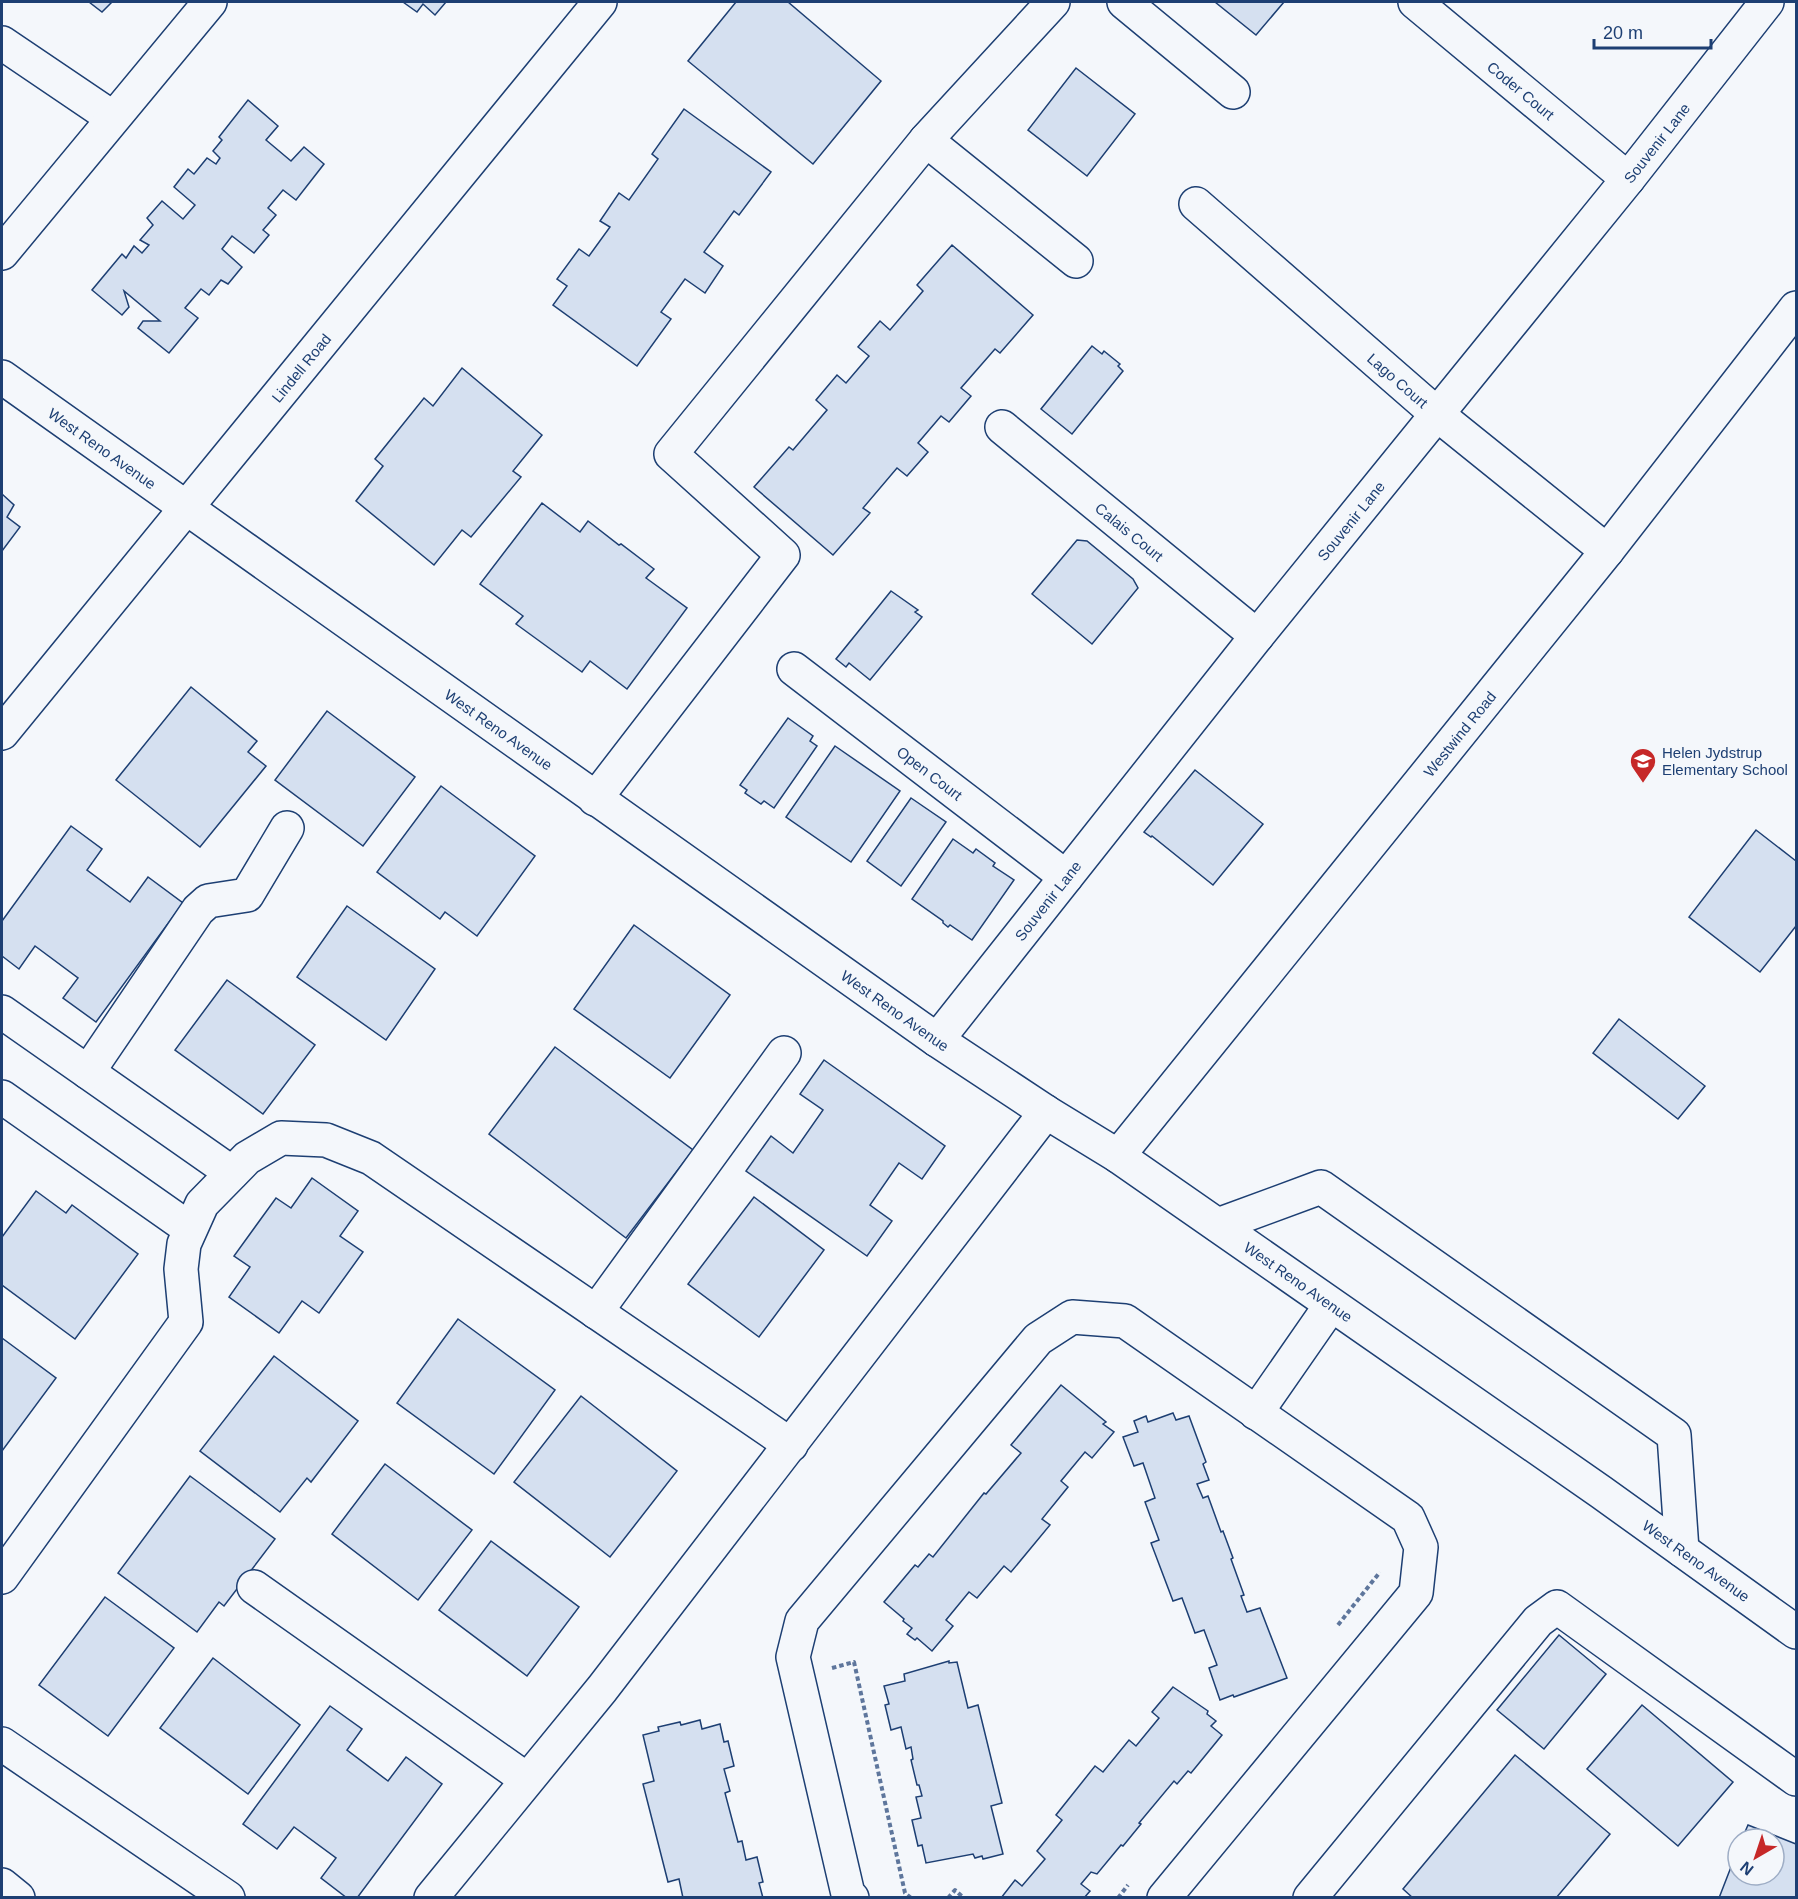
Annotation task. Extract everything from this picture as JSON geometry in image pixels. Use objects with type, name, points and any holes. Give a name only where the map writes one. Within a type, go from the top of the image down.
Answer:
[{"type":"street","points":[[2,253],[210,2]]},
{"type":"street","name":"Lindell Road","points":[[2,733],[600,2]]},
{"type":"street","points":[[595,799],[783,555],[671,454],[926,140],[1053,2]]},
{"type":"street","points":[[1124,2],[1233,93]]},
{"type":"street","name":"Coder Court","points":[[1415,2],[1628,179]]},
{"type":"street","name":"Souvenir Lane","points":[[937,1040],[1257,636],[1628,179],[1767,2]]},
{"type":"street","points":[[2,43],[113,118]]},
{"type":"street","points":[[926,140],[1076,261]]},
{"type":"street","name":"Lago Court","points":[[1196,204],[1438,415],[1607,551]]},
{"type":"street","name":"Westwind Road","points":[[1118,1156],[1607,551],[1797,308]]},
{"type":"street","name":"West Reno Avenue","points":[[2,377],[937,1040],[1046,1112],[1118,1156],[1797,1632]]},
{"type":"street","name":"Calais Court","points":[[1002,427],[1257,636]]},
{"type":"street","name":"Open Court","points":[[794,669],[1066,877]]},
{"type":"street","points":[[87,1072],[198,910],[208,900],[247,895],[286,828]]},
{"type":"street","points":[[2,1012],[232,1173]]},
{"type":"street","points":[[596,1312],[784,1053]]},
{"type":"street","points":[[2,1096],[190,1229]]},
{"type":"street","points":[[431,1898],[526,1779],[602,1689],[1046,1112]]},
{"type":"street","points":[[2,1577],[186,1322],[181,1269],[184,1244],[202,1204],[247,1158],[281,1138],[326,1140],[371,1158],[791,1445]]},
{"type":"street","points":[[1218,1225],[1321,1187],[1331,1194],[1674,1435],[1682,1550]]},
{"type":"street","points":[[1256,1413],[1331,1305]]},
{"type":"street","points":[[852,1898],[848,1894],[793,1657],[802,1621],[1038,1339],[1072,1317],[1125,1321],[1408,1518],[1421,1547],[1416,1593],[1164,1898]]},
{"type":"street","points":[[254,1587],[526,1779]]},
{"type":"street","points":[[1310,1898],[1538,1621],[1557,1607],[1797,1779]]},
{"type":"street","points":[[2,1744],[228,1898]]},
{"type":"street","points":[[2,1886],[18,1898]]},
{"type":"path","points":[[1331,1633],[1383,1569]]},
{"type":"path","points":[[821,1671],[854,1662],[905,1893],[911,1898]]},
{"type":"path","points":[[1118,1898],[1133,1879]]},
{"type":"path","points":[[948,1898],[955,1890],[964,1898]]},
{"type":"building","points":[[89,2],[112,2],[102,12]]},
{"type":"building","points":[[403,2],[446,2],[435,15],[423,4],[417,12]]},
{"type":"building","points":[[736,2],[788,2],[881,81],[813,164],[688,61]]},
{"type":"building","points":[[1215,2],[1284,2],[1256,35]]},
{"type":"building","points":[[1076,68],[1135,114],[1087,176],[1028,130]]},
{"type":"building","points":[[248,100],[278,126],[266,140],[291,161],[304,147],[324,164],[296,200],[283,190],[268,208],[276,215],[263,230],[269,235],[254,253],[232,236],[222,249],[242,267],[228,284],[221,280],[209,295],[201,289],[185,308],[198,318],[169,353],[138,328],[143,321],[160,321],[124,291],[129,307],[122,315],[92,290],[122,254],[126,258],[134,246],[142,253],[149,245],[140,240],[153,225],[147,218],[162,201],[183,219],[195,205],[174,187],[188,169],[194,174],[207,158],[216,164],[220,158],[213,151],[222,140],[219,137]]},
{"type":"building","points":[[684,109],[771,172],[739,215],[734,211],[704,252],[723,266],[705,293],[685,279],[661,312],[671,319],[637,366],[553,305],[567,286],[557,279],[579,249],[589,256],[610,227],[600,221],[619,193],[629,200],[658,159],[652,154]]},
{"type":"building","points":[[952,245],[1033,315],[1000,353],[995,349],[961,388],[971,396],[949,422],[941,416],[918,443],[928,452],[907,476],[897,468],[863,508],[870,513],[833,555],[754,487],[789,447],[793,450],[827,410],[816,400],[837,375],[846,383],[869,356],[858,347],[880,321],[890,330],[923,291],[917,285]]},
{"type":"building","points":[[1092,346],[1102,354],[1104,351],[1120,364],[1118,366],[1123,371],[1072,434],[1041,409]]},
{"type":"building","points":[[462,368],[542,435],[513,471],[521,477],[471,537],[462,530],[434,565],[356,501],[383,466],[375,459],[424,398],[433,406]]},
{"type":"building","points":[[2,494],[14,505],[7,517],[20,527],[2,551]]},
{"type":"building","points":[[542,503],[580,532],[588,521],[619,545],[621,544],[654,569],[646,578],[687,608],[627,689],[590,661],[582,672],[516,624],[523,616],[480,584]]},
{"type":"building","points":[[1077,540],[1087,541],[1133,579],[1138,588],[1092,644],[1032,594]]},
{"type":"building","points":[[891,591],[918,610],[915,612],[922,617],[870,680],[849,663],[846,667],[836,659]]},
{"type":"building","points":[[191,687],[257,741],[248,752],[266,766],[200,847],[116,780]]},
{"type":"building","points":[[327,711],[415,777],[363,846],[275,780]]},
{"type":"building","points":[[788,718],[813,736],[810,741],[817,746],[774,808],[764,801],[761,804],[745,793],[747,790],[740,785]]},
{"type":"building","points":[[835,746],[900,791],[851,862],[786,817]]},
{"type":"building","points":[[1195,770],[1263,824],[1213,885],[1144,832]]},
{"type":"building","points":[[441,786],[535,856],[477,936],[445,912],[440,919],[377,872]]},
{"type":"building","points":[[911,798],[946,822],[901,886],[867,861]]},
{"type":"building","points":[[71,826],[102,849],[87,870],[130,902],[148,877],[183,903],[96,1022],[63,998],[78,978],[35,946],[19,969],[2,956],[2,921]]},
{"type":"building","points":[[1756,830],[1796,861],[1796,926],[1760,972],[1689,917]]},
{"type":"building","points":[[953,839],[973,853],[976,849],[995,863],[993,866],[1014,880],[972,940],[950,925],[948,927],[912,899]]},
{"type":"building","points":[[347,906],[435,969],[386,1040],[297,977]]},
{"type":"building","points":[[634,925],[730,995],[670,1078],[574,1009]]},
{"type":"building","points":[[227,980],[315,1045],[263,1114],[175,1050]]},
{"type":"building","points":[[1619,1019],[1705,1086],[1678,1119],[1593,1053]]},
{"type":"building","points":[[555,1047],[693,1150],[626,1238],[489,1134]]},
{"type":"building","points":[[824,1060],[945,1146],[922,1179],[899,1163],[870,1205],[892,1221],[867,1256],[746,1171],[771,1136],[793,1153],[823,1110],[800,1094]]},
{"type":"building","points":[[312,1178],[358,1211],[340,1236],[363,1252],[319,1313],[302,1301],[279,1333],[229,1297],[250,1267],[234,1256],[276,1198],[291,1208]]},
{"type":"building","points":[[36,1191],[66,1213],[72,1205],[138,1254],[75,1339],[2,1285],[2,1237]]},
{"type":"building","points":[[754,1197],[824,1250],[759,1337],[688,1284]]},
{"type":"building","points":[[458,1319],[555,1390],[494,1474],[397,1403]]},
{"type":"building","points":[[2,1338],[56,1378],[2,1451]]},
{"type":"building","points":[[274,1356],[358,1421],[311,1482],[307,1478],[280,1512],[200,1451]]},
{"type":"building","points":[[1061,1385],[1106,1422],[1103,1424],[1114,1432],[1092,1458],[1085,1452],[1061,1481],[1068,1487],[1042,1519],[1050,1525],[1011,1572],[1004,1566],[977,1598],[969,1592],[946,1620],[953,1626],[932,1651],[917,1638],[915,1640],[907,1634],[912,1628],[884,1602],[915,1565],[918,1567],[929,1554],[933,1557],[984,1493],[986,1494],[1021,1453],[1011,1445]]},
{"type":"building","points":[[581,1396],[677,1471],[610,1557],[514,1482]]},
{"type":"building","points":[[1173,1413],[1176,1420],[1189,1416],[1206,1462],[1203,1464],[1209,1480],[1197,1484],[1203,1498],[1208,1496],[1221,1532],[1223,1531],[1244,1595],[1241,1596],[1247,1612],[1260,1608],[1287,1678],[1220,1700],[1209,1668],[1217,1665],[1204,1630],[1195,1633],[1182,1598],[1173,1601],[1151,1543],[1159,1540],[1145,1502],[1155,1498],[1143,1463],[1134,1466],[1123,1437],[1138,1432],[1134,1421],[1146,1416],[1148,1422]]},
{"type":"building","points":[[385,1464],[472,1530],[418,1600],[332,1534]]},
{"type":"building","points":[[190,1476],[275,1539],[224,1606],[219,1602],[197,1632],[118,1573]]},
{"type":"building","points":[[491,1541],[579,1607],[527,1676],[439,1610]]},
{"type":"building","points":[[105,1597],[174,1648],[108,1736],[39,1685]]},
{"type":"building","points":[[1559,1635],[1606,1674],[1544,1749],[1497,1710]]},
{"type":"building","points":[[213,1658],[300,1725],[248,1794],[160,1728]]},
{"type":"building","points":[[949,1661],[949,1663],[957,1662],[968,1708],[978,1705],[1002,1803],[991,1806],[1003,1854],[983,1859],[982,1856],[975,1858],[973,1854],[926,1863],[922,1845],[918,1846],[912,1820],[921,1818],[916,1797],[922,1796],[911,1760],[913,1759],[911,1747],[906,1749],[901,1727],[891,1730],[885,1705],[889,1704],[884,1686],[905,1681],[904,1674]]},
{"type":"building","points":[[1173,1687],[1208,1711],[1207,1714],[1216,1721],[1211,1726],[1222,1735],[1191,1773],[1188,1771],[1177,1784],[1174,1781],[1123,1846],[1121,1845],[1097,1874],[1091,1872],[1081,1884],[1090,1891],[1084,1898],[1001,1898],[1015,1880],[1022,1886],[1045,1859],[1037,1851],[1062,1820],[1056,1815],[1095,1766],[1103,1772],[1129,1740],[1136,1746],[1159,1718],[1152,1712]]},
{"type":"building","points":[[1642,1705],[1733,1782],[1678,1846],[1587,1769]]},
{"type":"building","points":[[330,1706],[362,1729],[347,1750],[388,1781],[406,1757],[442,1784],[357,1898],[347,1898],[321,1878],[336,1858],[294,1827],[277,1849],[243,1824]]},
{"type":"building","points":[[700,1720],[702,1729],[720,1724],[724,1742],[728,1741],[734,1766],[724,1769],[730,1791],[725,1793],[738,1842],[742,1841],[746,1860],[757,1857],[763,1882],[759,1883],[763,1898],[683,1898],[679,1879],[668,1882],[643,1784],[654,1781],[643,1735],[659,1731],[658,1727],[680,1722],[681,1725]]},
{"type":"building","points":[[1515,1755],[1610,1834],[1556,1898],[1413,1898],[1403,1889]]},
{"type":"building","points":[[1786,1840],[1796,1844],[1796,1898],[1719,1898],[1726,1880],[1726,1887],[1786,1887]]},
{"type":"place","name":"Helen Jydstrup Elementary School","points":[[1643,784]]}]
